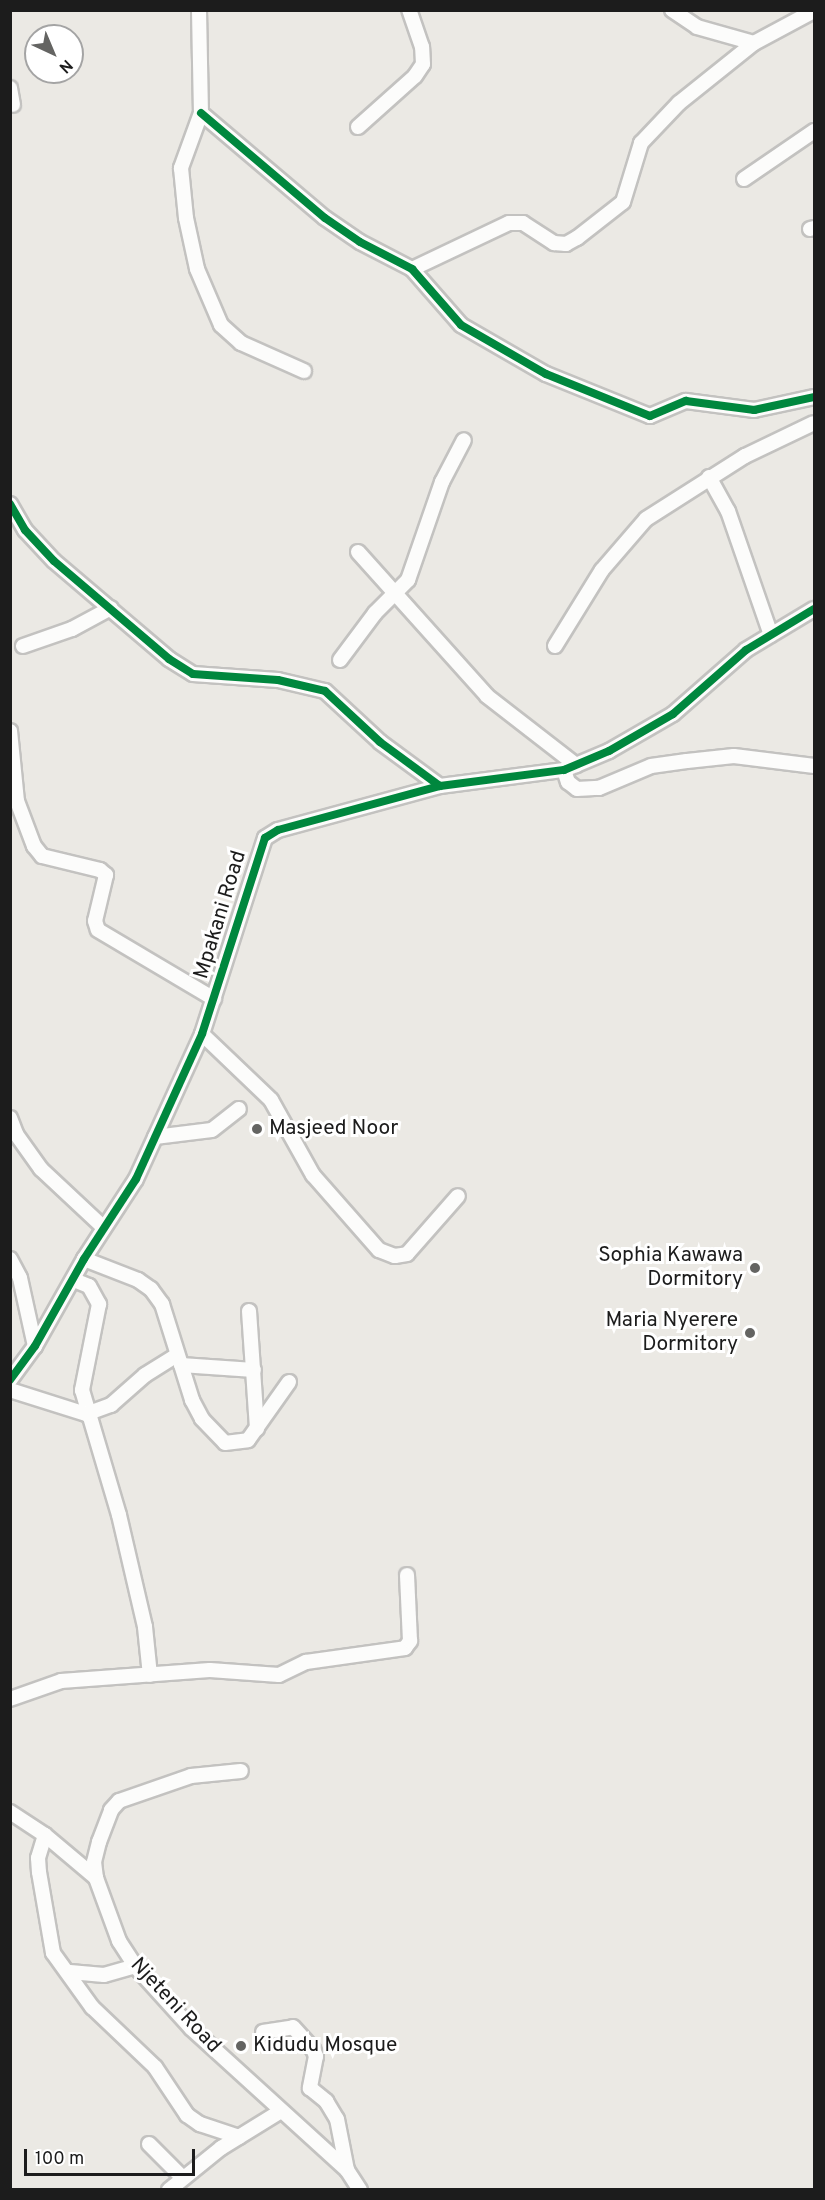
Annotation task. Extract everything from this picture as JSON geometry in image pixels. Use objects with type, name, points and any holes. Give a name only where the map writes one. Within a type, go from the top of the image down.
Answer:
[{"type":"street","points":[[199,10],[201,113],[182,168],[186,218],[207,300],[221,325],[241,343],[304,371]]},
{"type":"street","points":[[358,127],[415,76],[423,64],[422,47],[409,10]]},
{"type":"street","points":[[672,10],[697,27],[754,43]]},
{"type":"street","points":[[412,269],[508,223],[523,223],[554,243],[566,244],[577,238],[623,202],[634,159],[654,128],[710,74],[754,43],[811,13]]},
{"type":"street","points":[[10,88],[13,105]]},
{"type":"street","points":[[201,113],[325,218],[360,242],[412,269],[461,325],[546,374],[608,398],[638,414],[650,416],[686,401],[754,410],[814,397]]},
{"type":"street","points":[[744,179],[814,131]]},
{"type":"street","points":[[555,646],[602,570],[646,519],[709,477],[814,423]]},
{"type":"street","points":[[340,660],[375,614],[398,594],[418,558],[442,482],[464,440]]},
{"type":"street","points":[[709,477],[728,511],[771,635]]},
{"type":"street","points":[[10,504],[39,547],[169,659],[193,674],[278,680],[325,691],[380,742],[440,786]]},
{"type":"street","points":[[358,552],[488,696],[570,767],[568,782],[577,789],[599,788],[651,766],[734,756],[814,766]]},
{"type":"street","points":[[23,646],[72,629],[111,608]]},
{"type":"street","name":"Mpakani Road","points":[[10,1380],[35,1346],[84,1259],[136,1179],[202,1034],[265,838],[278,830],[440,786],[570,767],[673,714],[732,660],[814,609]]},
{"type":"street","points":[[10,731],[17,801],[34,846],[42,856],[100,870],[106,875],[94,921],[98,930],[214,999]]},
{"type":"street","points":[[202,1034],[271,1100],[313,1175],[379,1250],[395,1256],[407,1254],[459,1196]]},
{"type":"street","points":[[155,1137],[212,1130],[239,1109]]},
{"type":"street","points":[[10,1118],[16,1134],[41,1169],[104,1228]]},
{"type":"street","points":[[10,1259],[20,1278],[35,1346]]},
{"type":"street","points":[[84,1259],[138,1280],[151,1289],[162,1305],[192,1400],[214,1434],[225,1443],[237,1444],[258,1429],[289,1382]]},
{"type":"street","points":[[74,1280],[89,1286],[99,1304],[82,1376],[87,1414],[119,1515],[145,1627],[150,1676]]},
{"type":"street","points":[[249,1311],[258,1429]]},
{"type":"street","points":[[10,1390],[87,1414],[111,1405],[145,1375],[179,1360],[254,1370]]},
{"type":"street","points":[[10,1699],[61,1681],[210,1670],[279,1675],[306,1662],[405,1648],[410,1641],[407,1575]]},
{"type":"street","points":[[96,1878],[94,1862],[99,1842],[111,1810],[119,1801],[191,1776],[241,1771]]},
{"type":"street","name":"Njeteni Road","points":[[10,1812],[45,1835],[96,1878],[119,1941],[135,1966],[191,2028],[347,2170],[360,2190]]},
{"type":"street","points":[[45,1835],[38,1865],[51,1949],[70,1972],[92,2007],[155,2067],[187,2115],[200,2124],[239,2137]]},
{"type":"street","points":[[70,1972],[104,1975],[135,1966]]},
{"type":"street","points":[[263,2032],[293,2027],[313,2049],[316,2056],[310,2088],[326,2101],[337,2119],[347,2170]]},
{"type":"street","points":[[169,2190],[239,2137],[281,2111]]},
{"type":"street","points":[[149,2145],[183,2178]]},
{"type":"cycle path","points":[[201,113],[325,218],[360,242],[412,269],[461,325],[546,374],[650,416],[686,401],[754,410],[814,397]]},
{"type":"cycle path","points":[[10,504],[25,530],[54,561],[169,659],[193,674],[278,680],[325,691],[380,742],[440,786]]},
{"type":"cycle path","points":[[10,1380],[35,1346],[84,1259],[136,1179],[202,1034],[265,838],[278,830],[440,786],[564,770],[609,751],[673,714],[746,650],[814,609]]},
{"type":"place","name":"Masjeed Noor","points":[[257,1129]]},
{"type":"place","name":"Sophia Kawawa Dormitory","points":[[755,1268]]},
{"type":"place","name":"Maria Nyerere Dormitory","points":[[750,1333]]},
{"type":"place","name":"Kidudu Mosque","points":[[241,2046]]}]
